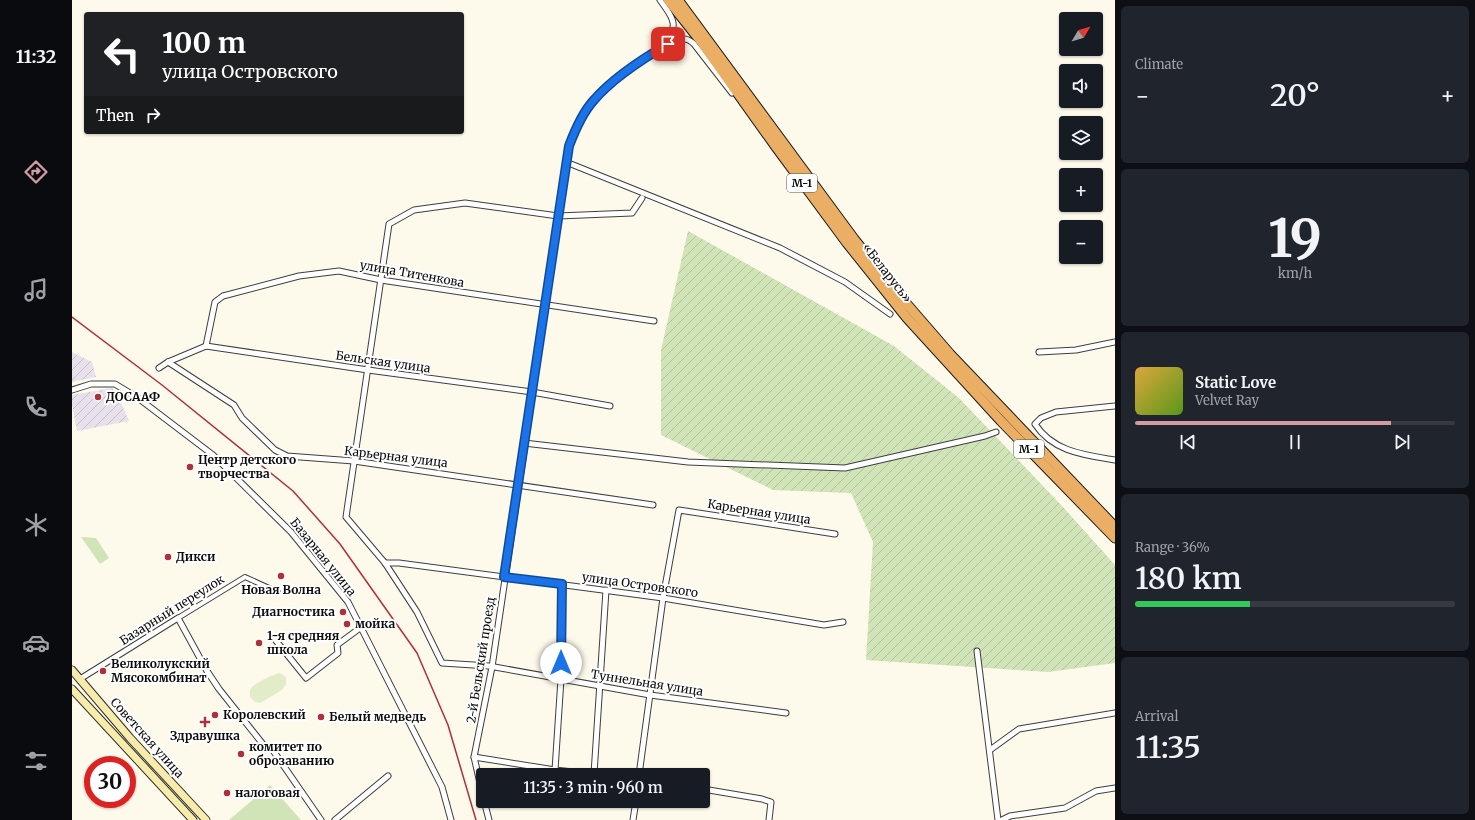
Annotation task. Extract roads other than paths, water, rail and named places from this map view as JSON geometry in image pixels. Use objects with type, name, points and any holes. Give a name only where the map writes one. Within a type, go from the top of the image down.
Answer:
[{"type":"highway","name":"«Беларусь»","points":[[668,0],[700,39],[776,147],[847,243],[907,318],[1001,421],[1115,538]]},
{"type":"highway","name":"«Беларусь»","points":[[678,0],[854,239],[908,306],[950,354],[1115,527]]},
{"type":"main road","name":"Советская улица","points":[[72,670],[130,738],[206,820]]},
{"type":"main road","name":"Советская улица","points":[[72,689],[192,820]]},
{"type":"street","points":[[650,55],[672,34],[674,25],[671,14],[660,0]]},
{"type":"street","points":[[650,55],[677,40],[684,38],[691,41],[776,147]]},
{"type":"street","name":"2-й Бельский проезд","points":[[474,757],[492,667],[504,577],[569,146],[575,130],[593,100],[650,55]]},
{"type":"street","points":[[566,162],[780,248],[845,282],[890,314]]},
{"type":"street","points":[[354,461],[389,224],[414,210],[465,203],[558,216],[632,213],[642,198]]},
{"type":"street","name":"улица Титенкова","points":[[206,346],[215,302],[223,296],[299,276],[339,271],[381,280],[654,321]]},
{"type":"street","points":[[1039,352],[1076,350],[1115,342]]},
{"type":"street","points":[[158,368],[168,362],[206,346]]},
{"type":"street","name":"Бельская улица","points":[[206,346],[532,392],[610,406]]},
{"type":"street","name":"Карьерная улица","points":[[168,362],[234,405],[242,418],[275,450],[287,456],[354,461],[653,505]]},
{"type":"street","name":"Базарная улица","points":[[72,390],[91,384],[115,384],[138,398],[213,455],[291,532],[348,602],[442,787],[450,820]]},
{"type":"street","points":[[1115,406],[1056,412],[1041,418],[1035,424],[1041,434],[1056,444],[1079,454],[1115,460]]},
{"type":"street","points":[[524,443],[688,462],[845,468],[985,436],[996,432]]},
{"type":"street","name":"Туннельная улица","points":[[354,461],[346,517],[385,563],[417,612],[442,663],[492,667],[650,695],[786,714]]},
{"type":"street","name":"Карьерная улица","points":[[663,598],[679,510],[835,534]]},
{"type":"street","name":"улица Островского","points":[[385,563],[399,563],[663,598],[824,625],[843,622]]},
{"type":"street","name":"Базарный переулок","points":[[80,679],[245,577],[278,592]]},
{"type":"street","points":[[555,768],[561,679],[562,584]]},
{"type":"street","points":[[594,768],[606,590]]},
{"type":"street","points":[[640,768],[663,598]]},
{"type":"street","points":[[178,618],[207,671],[219,689],[266,748],[272,750],[321,820]]},
{"type":"street","points":[[273,637],[306,678],[338,653],[337,645],[360,628]]},
{"type":"street","points":[[977,651],[998,820]]},
{"type":"street","points":[[990,750],[1019,729],[1115,713]]},
{"type":"street","points":[[477,768],[474,757],[543,768]]},
{"type":"street","points":[[335,820],[388,776]]},
{"type":"street","points":[[1002,820],[1010,816],[1065,808],[1096,791],[1115,788]]},
{"type":"street","points":[[710,790],[762,799],[771,802],[769,820]]},
{"type":"street","points":[[486,808],[489,820]]},
{"type":"street","points":[[633,820],[635,808]]},
{"type":"railway","points":[[72,317],[162,385],[293,491],[340,544],[417,653],[448,725],[476,820]]},
{"type":"place","name":"ДОСААФ","points":[[98,397]]},
{"type":"place","name":"Центр детского творчества","points":[[190,467]]},
{"type":"place","name":"Дикси","points":[[168,557]]},
{"type":"place","name":"Новая Волна","points":[[281,576]]},
{"type":"place","name":"Диагностика","points":[[343,612]]},
{"type":"place","name":"мойка","points":[[347,624]]},
{"type":"place","name":"1-я средняя школа","points":[[259,643]]},
{"type":"place","name":"Великолукский Мясокомбинат","points":[[103,671]]},
{"type":"place","name":"Королевский","points":[[215,715]]},
{"type":"place","name":"Белый медведь","points":[[321,717]]},
{"type":"place","name":"Здравушка","points":[[205,722]]},
{"type":"place","name":"комитет по оброзаванию","points":[[241,754]]},
{"type":"place","name":"налоговая","points":[[227,793]]}]
